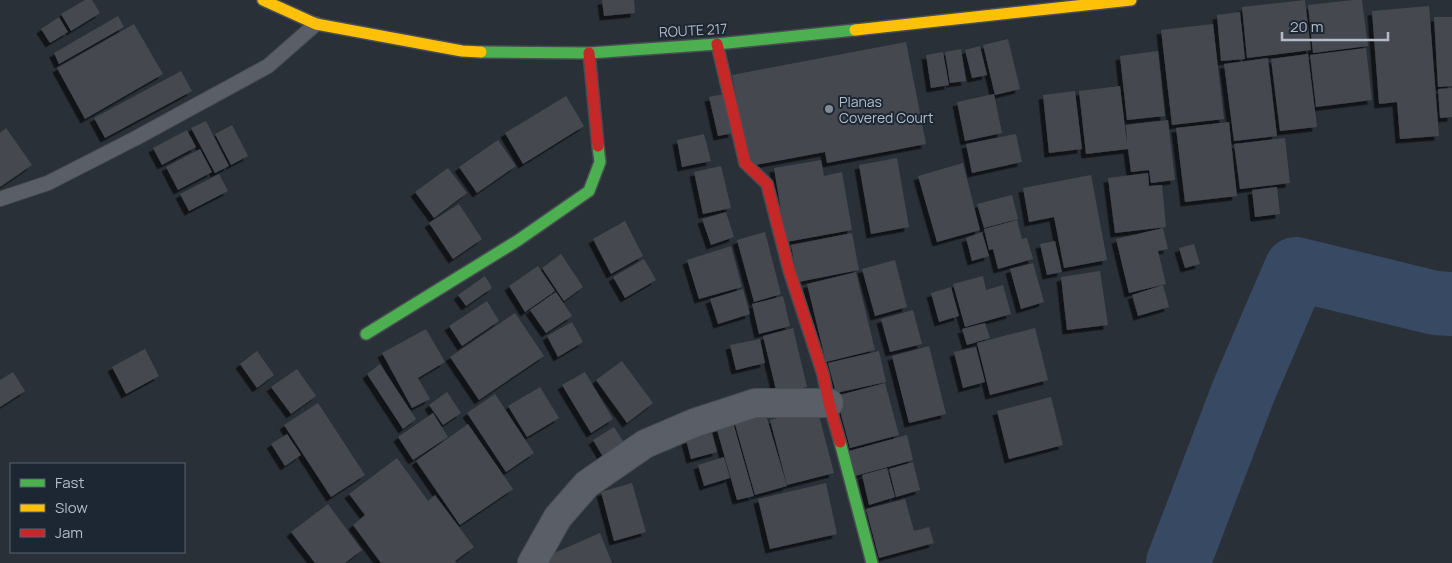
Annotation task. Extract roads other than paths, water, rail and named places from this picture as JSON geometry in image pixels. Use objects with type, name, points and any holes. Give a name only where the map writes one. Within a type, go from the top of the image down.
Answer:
[{"type":"street","name":"ROUTE 217","points":[[263,0],[316,24],[462,51],[513,54],[590,53],[717,44],[1131,0]]},
{"type":"street","points":[[717,44],[745,163],[766,184],[789,270],[823,374],[872,563]]},
{"type":"street","points":[[366,334],[517,241],[589,191],[600,162],[590,53]]},
{"type":"street","points":[[532,563],[558,517],[587,484],[645,444],[694,422],[755,403],[829,403]]},
{"type":"lane","points":[[0,200],[48,183],[136,138],[268,66],[316,24]]},
{"type":"waterway","points":[[1178,563],[1244,390],[1296,269],[1435,303],[1452,304]]},
{"type":"place","name":"Planas Covered Court","points":[[829,109]]}]
